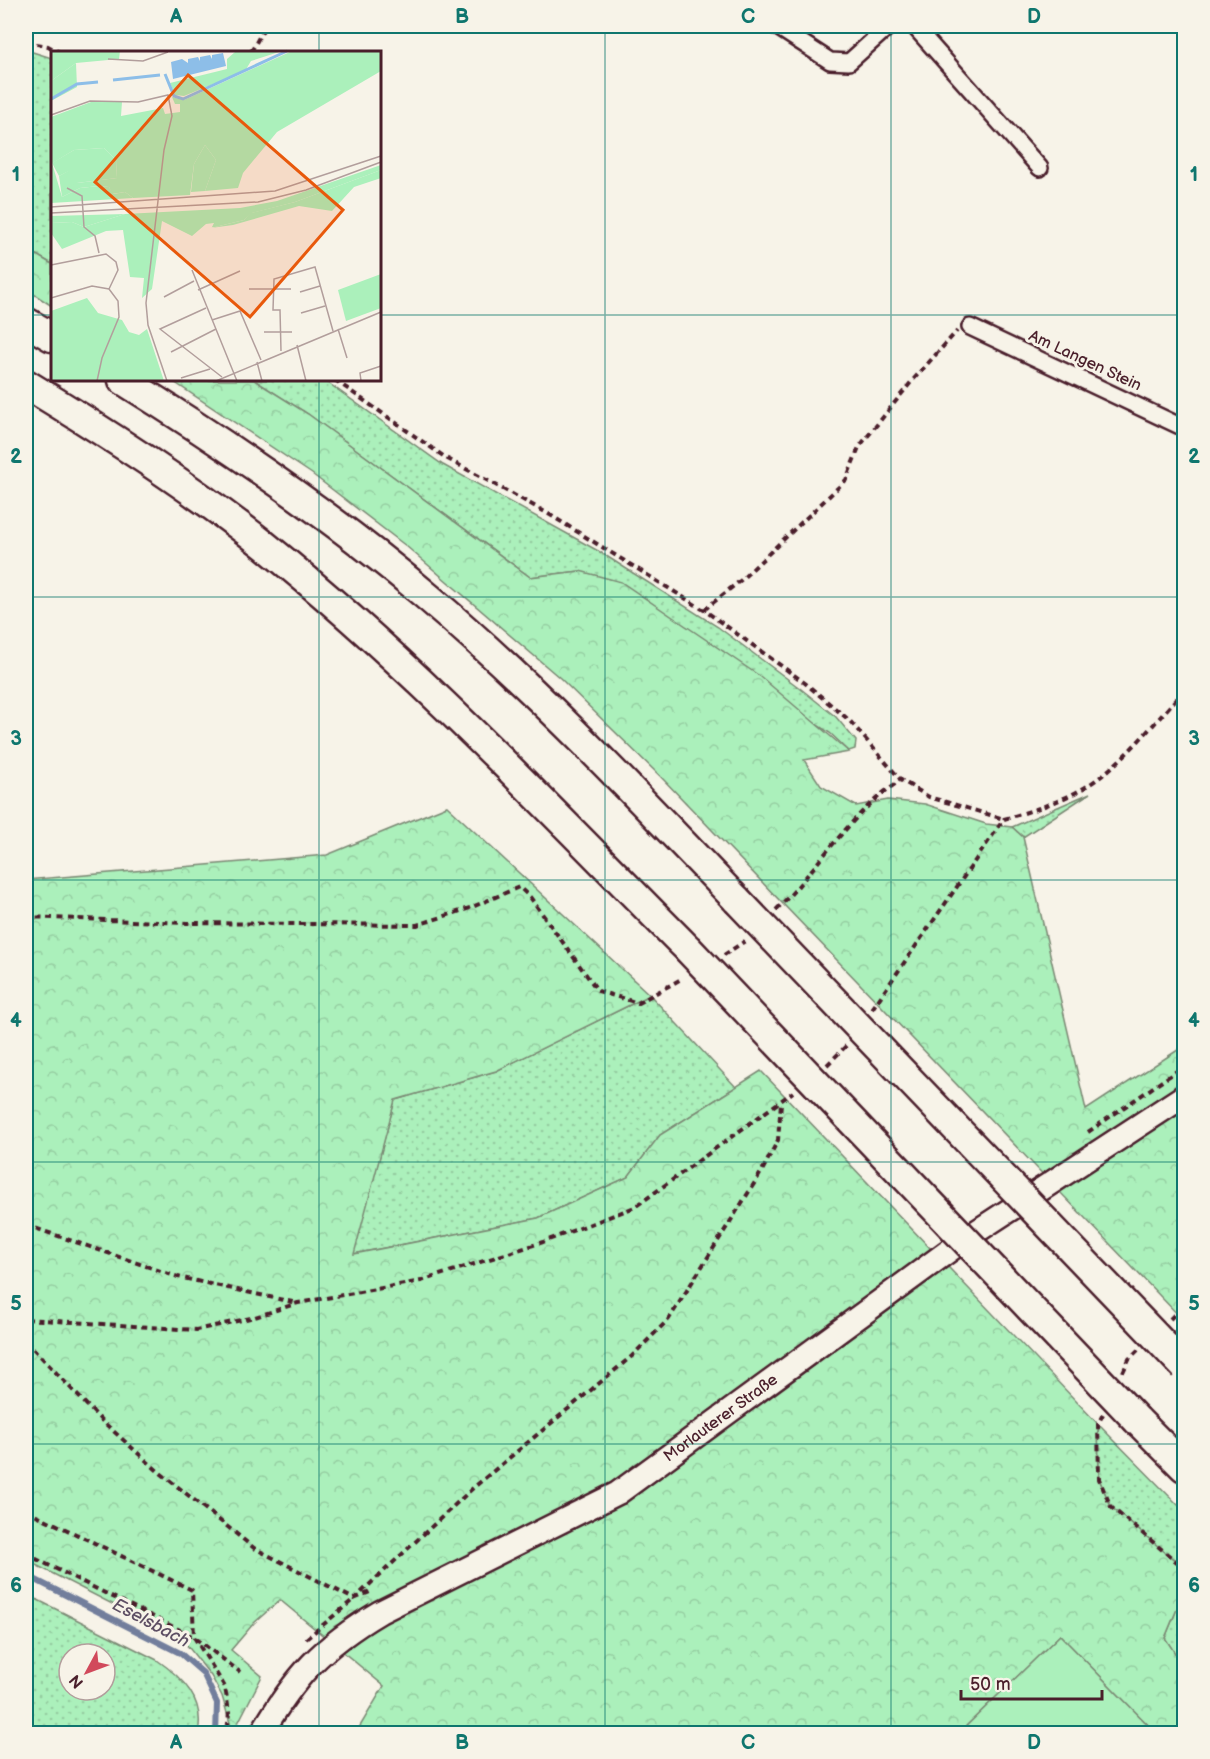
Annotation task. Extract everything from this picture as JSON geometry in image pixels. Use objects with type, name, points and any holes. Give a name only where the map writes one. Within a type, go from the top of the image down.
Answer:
[{"type":"highway","points":[[26,322],[51,336]]},
{"type":"highway","points":[[125,381],[188,421],[363,544],[428,597],[583,739],[1185,1366]]},
{"type":"highway","points":[[26,384],[127,447],[263,545],[346,616],[439,702],[689,961],[1185,1467]]},
{"type":"street","points":[[776,26],[830,61],[849,62],[889,26]]},
{"type":"street","points":[[914,26],[1040,168]]},
{"type":"street","name":"Am Langen Stein","points":[[970,327],[1185,428]]},
{"type":"street","name":"Morlauterer Straße","points":[[261,1734],[294,1680],[318,1654],[350,1630],[380,1612],[618,1493],[965,1239],[1185,1096]]},
{"type":"path","points":[[251,51],[265,26]]},
{"type":"path","points":[[26,42],[48,46],[57,51]]},
{"type":"path","points":[[704,610],[741,580],[846,480],[859,447],[912,381],[954,332],[970,327]]},
{"type":"path","points":[[336,381],[446,458],[547,513],[704,610],[805,683],[849,720],[901,780],[929,797],[1004,819],[1039,809],[1083,788],[1132,747],[1185,690]]},
{"type":"path","points":[[769,917],[793,893],[837,839],[882,792],[901,780]]},
{"type":"path","points":[[870,1012],[1004,819]]},
{"type":"path","points":[[26,917],[417,925],[470,908],[519,887],[530,897],[598,991],[638,1003],[689,961]]},
{"type":"path","points":[[719,958],[737,948],[753,933]]},
{"type":"path","points":[[826,1065],[843,1051],[850,1041]]},
{"type":"path","points":[[1079,1138],[1185,1066]]},
{"type":"path","points":[[26,1318],[196,1330],[255,1317],[298,1303],[421,1281],[543,1242],[635,1207],[799,1088]]},
{"type":"path","points":[[302,1642],[316,1628],[354,1599],[473,1488],[632,1356],[669,1319],[762,1171],[778,1140],[781,1102]]},
{"type":"path","points":[[26,1225],[178,1277],[298,1303]]},
{"type":"path","points":[[26,1341],[101,1420],[254,1548],[354,1599]]},
{"type":"path","points":[[1119,1381],[1129,1359]]},
{"type":"path","points":[[1103,1413],[1098,1424],[1099,1479],[1111,1508],[1185,1568]]},
{"type":"path","points":[[26,1510],[192,1590],[194,1638],[225,1688],[230,1712],[227,1734]]},
{"type":"path","points":[[26,1554],[194,1638],[240,1672]]},
{"type":"path","points":[[354,1599],[376,1589]]},
{"type":"green space","points":[[26,50],[51,58],[51,263],[26,249]]},
{"type":"green space","points":[[26,249],[51,263],[51,305],[26,289]]},
{"type":"green space","points":[[172,381],[256,381],[308,414],[530,577],[580,571],[621,582],[761,677],[849,752],[804,760],[821,786],[856,806],[888,800],[925,804],[986,824],[1012,827],[1023,837],[1086,1110],[1184,1046],[1184,1321],[660,776],[560,678],[406,546],[312,474]]},
{"type":"green space","points":[[256,381],[325,381],[443,465],[600,552],[718,627],[836,717],[856,741],[855,749],[849,751],[830,733],[580,571],[530,577],[308,414]]},
{"type":"green space","points":[[1090,793],[1023,837],[1012,827]]},
{"type":"green space","points":[[447,806],[650,995],[496,1071],[395,1100],[354,1254],[538,1218],[628,1177],[660,1135],[761,1071],[1098,1424],[1099,1479],[1111,1507],[1184,1568],[1184,1592],[1165,1638],[1184,1667],[1184,1732],[1181,1729],[1176,1733],[1156,1733],[1060,1635],[959,1733],[356,1733],[384,1686],[280,1600],[254,1623],[231,1650],[262,1676],[233,1733],[222,1696],[211,1676],[183,1640],[26,1560],[26,880],[327,855]]},
{"type":"green space","points":[[650,995],[736,1087],[660,1135],[628,1177],[538,1218],[353,1254],[395,1100],[496,1071]]},
{"type":"green space","points":[[1098,1424],[1184,1511],[1184,1568],[1111,1507],[1099,1479]]},
{"type":"green space","points":[[1184,1592],[1184,1667],[1165,1638]]},
{"type":"green space","points":[[26,1594],[167,1667],[183,1682],[195,1700],[199,1721],[198,1733],[26,1733]]},
{"type":"green space","points":[[1060,1635],[1156,1733],[959,1733]]},
{"type":"waterway","name":"Eselsbach","points":[[26,1575],[180,1653],[203,1673],[217,1703],[216,1734]]}]
